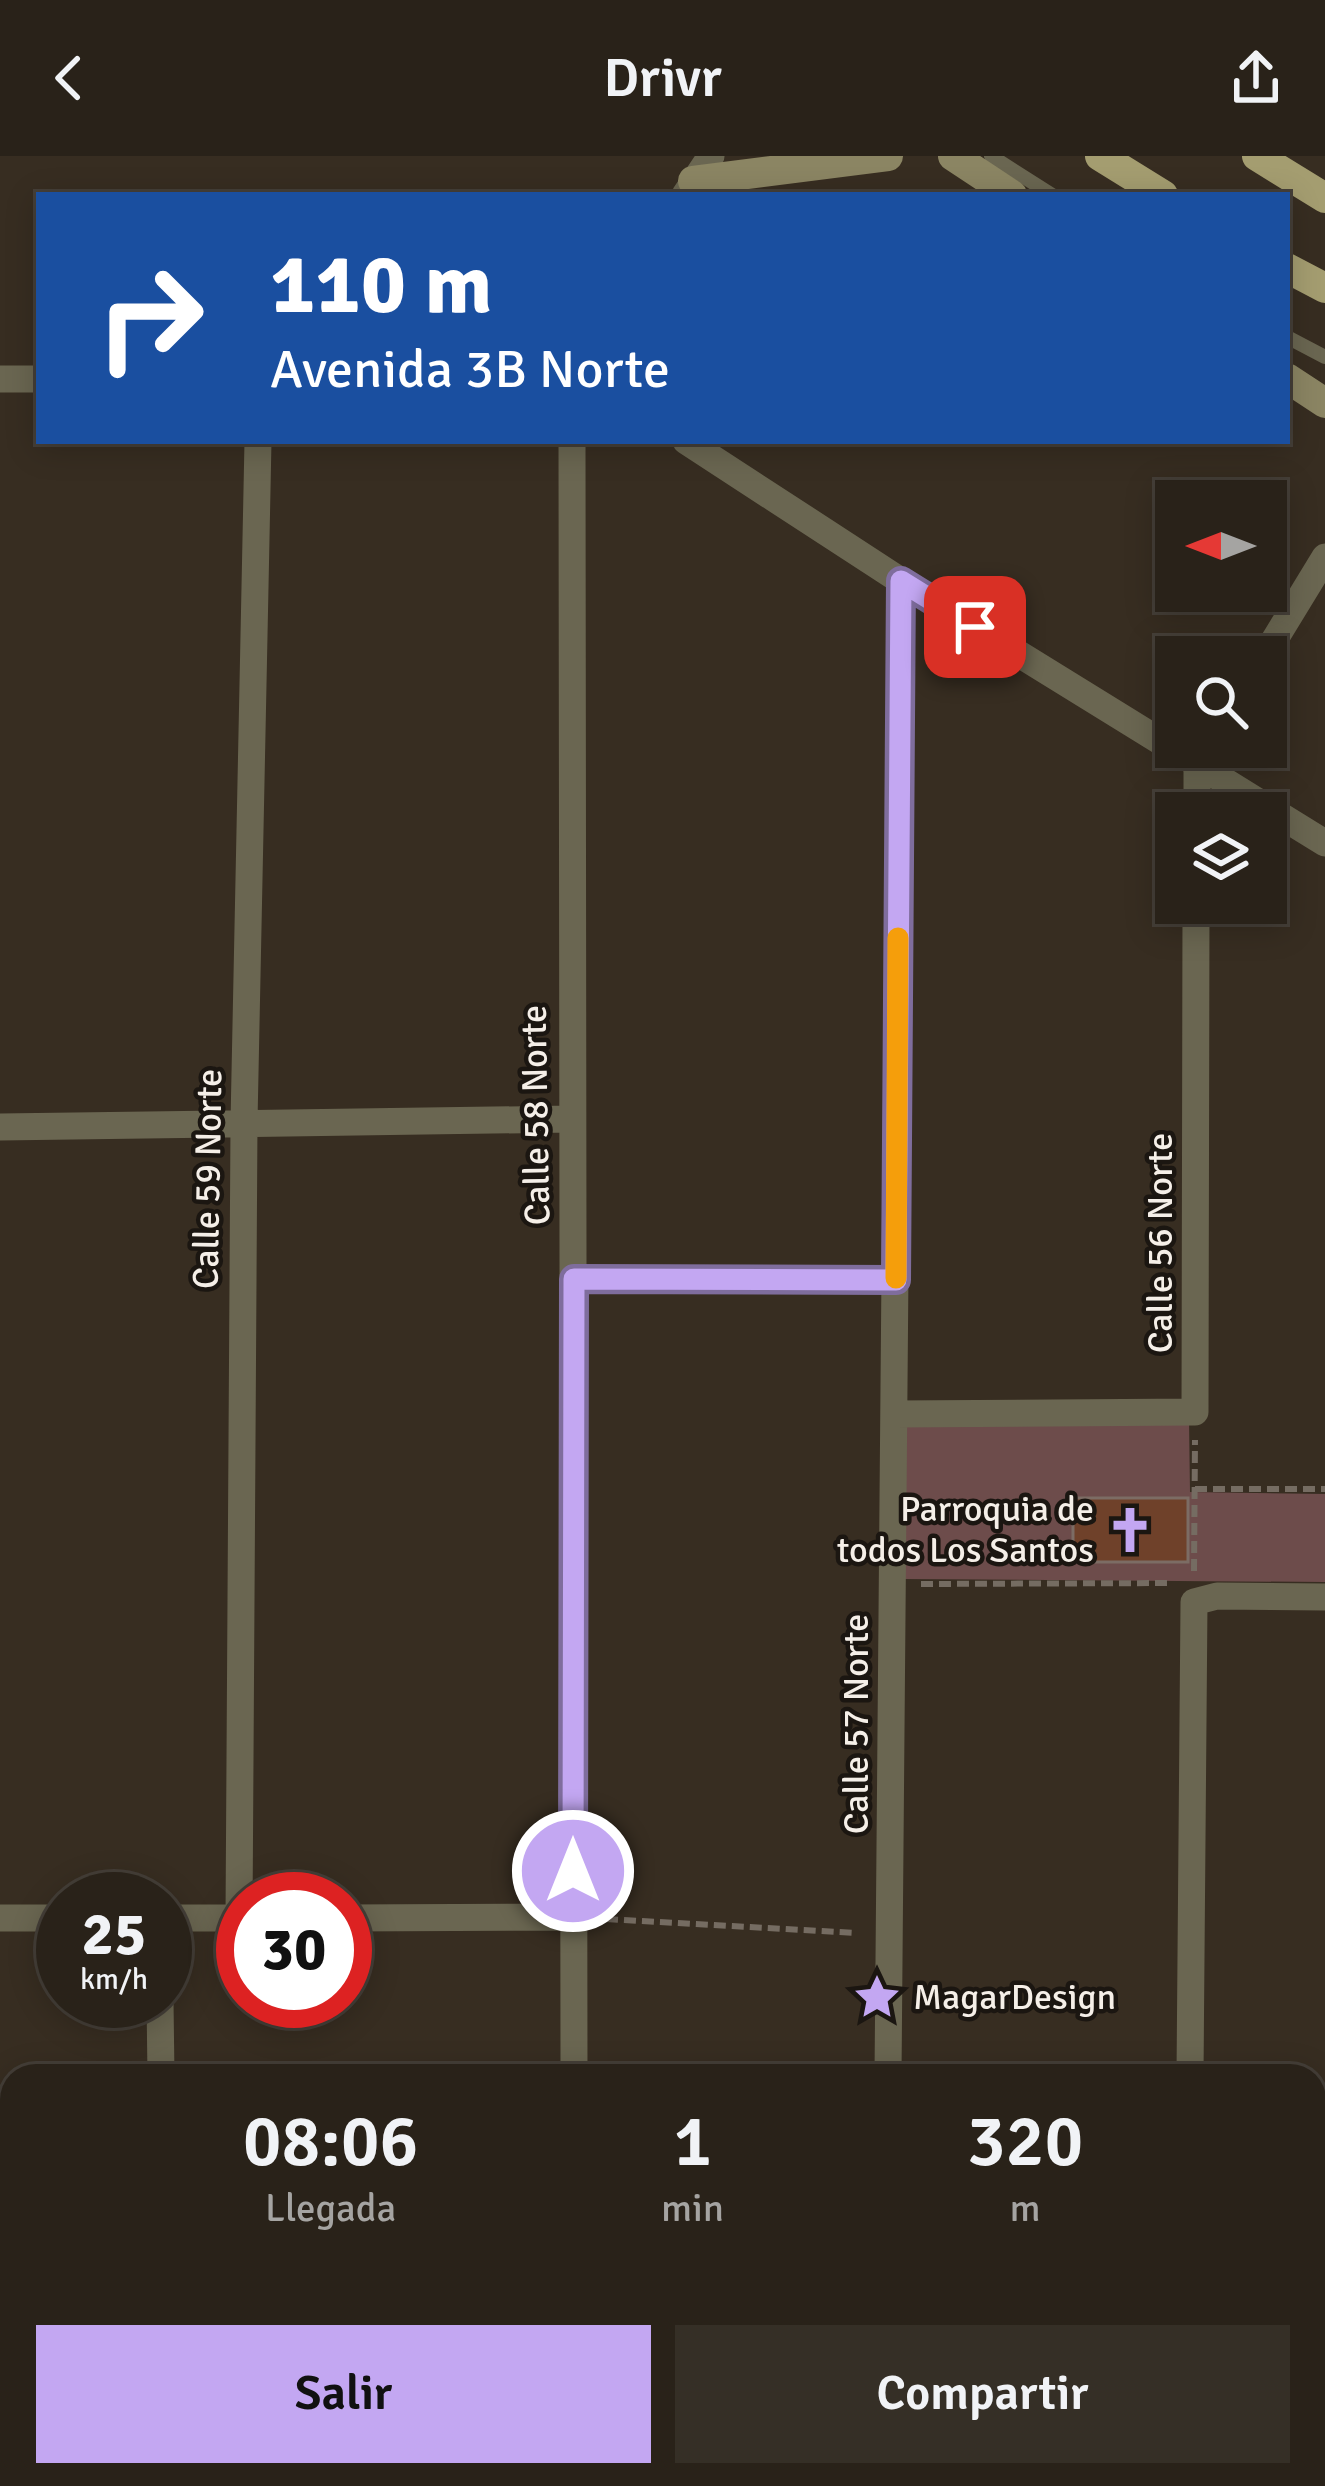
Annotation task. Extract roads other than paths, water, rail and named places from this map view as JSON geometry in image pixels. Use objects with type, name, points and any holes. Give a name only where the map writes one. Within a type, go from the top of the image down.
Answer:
[{"type":"main road","points":[[1100,156],[1158,192]]},
{"type":"main road","points":[[1257,156],[1299,167],[1325,198]]},
{"type":"main road","points":[[1290,270],[1325,288]]},
{"type":"street","points":[[696,178],[888,156]]},
{"type":"street","points":[[953,156],[1007,192]]},
{"type":"street","points":[[0,379],[36,379]]},
{"type":"street","points":[[1290,380],[1325,404]]},
{"type":"street","name":"Calle 59 Norte","points":[[241,1872],[244,1122],[258,444]]},
{"type":"street","name":"Calle 58 Norte","points":[[572,444],[574,2064]]},
{"type":"street","points":[[691,444],[901,581],[1155,729]]},
{"type":"street","points":[[1277,636],[1325,557]]},
{"type":"street","name":"Calle 57 Norte","points":[[888,2064],[901,581]]},
{"type":"street","points":[[1219,768],[1325,843]]},
{"type":"street","name":"Calle 56 Norte","points":[[894,1414],[1196,1412],[1196,924]]},
{"type":"street","points":[[0,1127],[571,1119]]},
{"type":"street","points":[[574,1279],[896,1280]]},
{"type":"street","points":[[1190,2064],[1194,1593],[1325,1597]]},
{"type":"street","points":[[372,1918],[572,1917]]},
{"type":"street","points":[[0,1918],[36,1918]]},
{"type":"street","points":[[160,2028],[161,2064]]},
{"type":"lane","points":[[991,156],[1047,192]]},
{"type":"lane","points":[[1290,338],[1325,356]]},
{"type":"place","name":"Parroquia de todos Los Santos","points":[[1130,1530]]},
{"type":"place","name":"MagarDesign","points":[[877,1997]]}]
